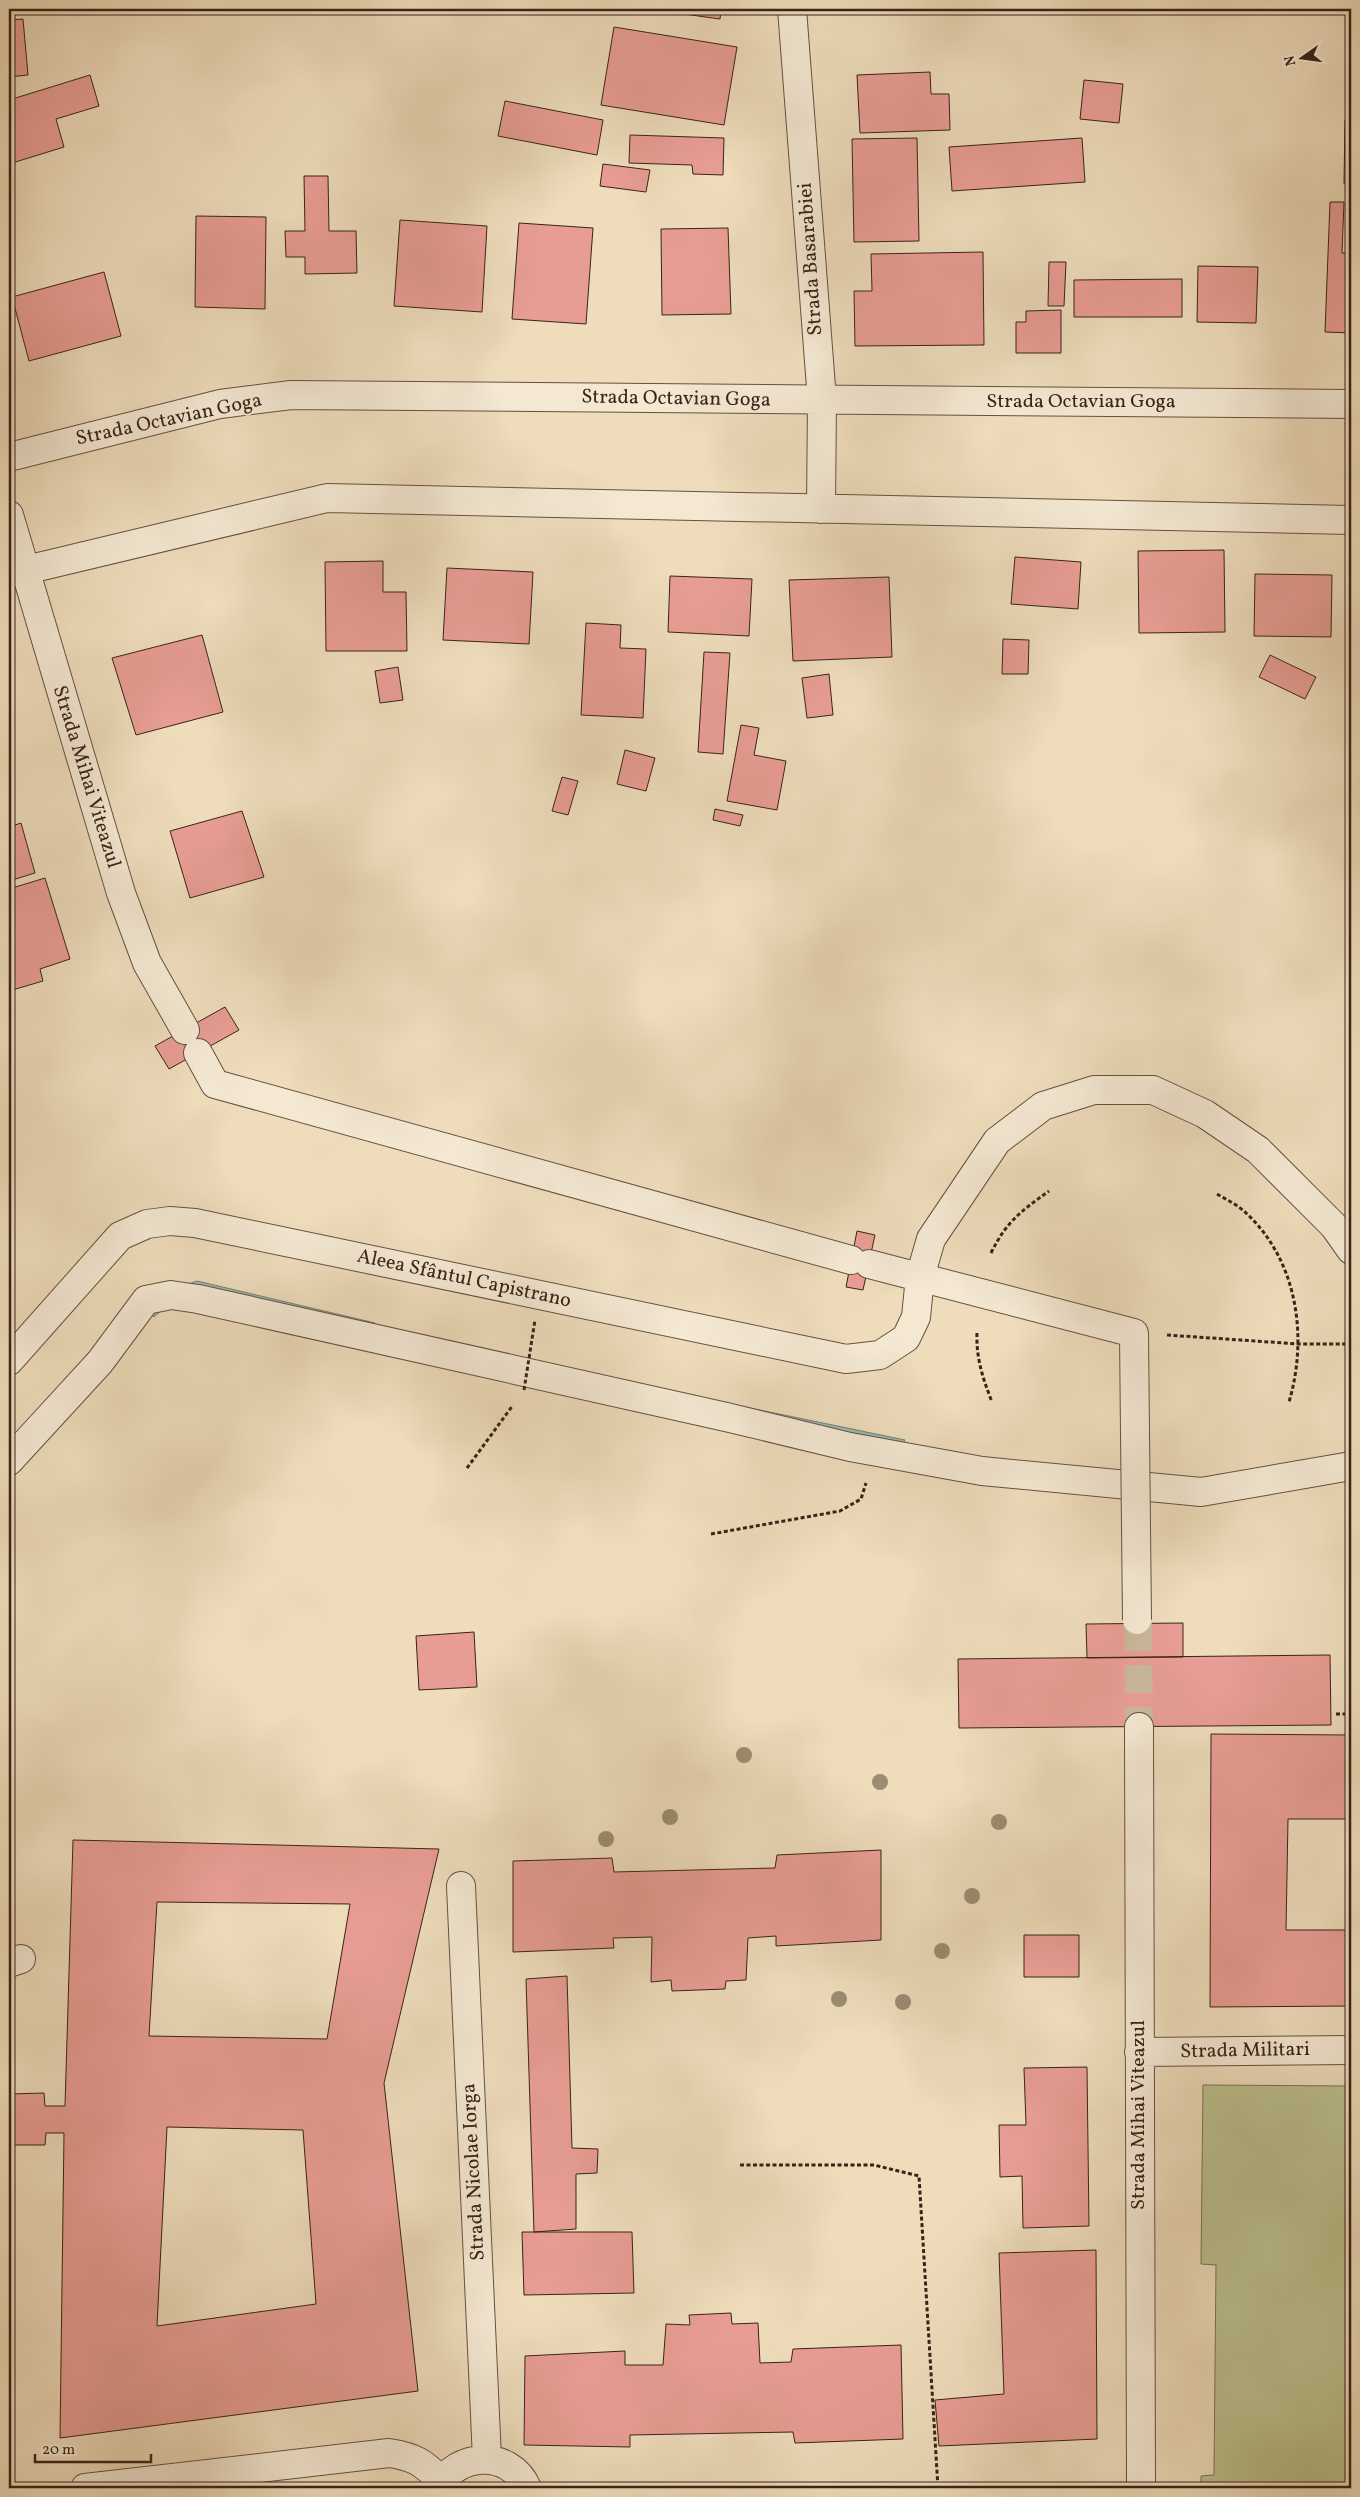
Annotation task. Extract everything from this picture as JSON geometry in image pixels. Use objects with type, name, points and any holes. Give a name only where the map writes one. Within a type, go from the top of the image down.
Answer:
[{"type":"street","name":"Strada Basarabiei","points":[[792,9],[822,400],[821,509]]},
{"type":"street","name":"Strada Octavian Goga","points":[[9,457],[220,404],[291,395],[1351,404]]},
{"type":"street","points":[[16,572],[327,498],[1351,520]]},
{"type":"street","name":"Strada Mihai Viteazul","points":[[9,515],[16,572],[121,893],[147,964],[215,1084],[860,1262],[1134,1333]]},
{"type":"street","name":"Aleea Sfântul Capistrano","points":[[9,1362],[120,1236],[147,1224],[170,1221],[196,1222],[846,1359],[880,1355],[906,1338],[916,1317],[920,1277],[931,1239],[997,1141],[1043,1106],[1094,1090],[1153,1090],[1205,1114],[1258,1150],[1334,1226],[1351,1250]]},
{"type":"street","points":[[9,1461],[100,1362],[146,1300],[171,1295],[198,1298],[877,1452],[982,1471],[1201,1492],[1351,1466]]},
{"type":"street","points":[[1134,1333],[1137,1621]]},
{"type":"street","name":"Strada Mihai Viteazul","points":[[1139,1734],[1141,2488]]},
{"type":"street","name":"Strada Nicolae Iorga","points":[[460,1886],[486,2459]]},
{"type":"street","name":"Strada Militari","points":[[1139,2052],[1351,2050]]},
{"type":"street","points":[[85,2488],[389,2453],[411,2456],[424,2464],[440,2484],[454,2468],[470,2461],[486,2459],[502,2463],[515,2471],[527,2488]]},
{"type":"path","points":[[991,1253],[1003,1229],[1026,1208],[1049,1192]]},
{"type":"path","points":[[1217,1194],[1245,1212],[1265,1233],[1283,1266],[1294,1299],[1299,1344],[1296,1380],[1289,1402]]},
{"type":"path","points":[[467,1468],[524,1390],[535,1320]]},
{"type":"path","points":[[978,1333],[976,1345],[981,1374],[992,1402]]},
{"type":"path","points":[[1134,1333],[1299,1344],[1351,1344]]},
{"type":"path","points":[[711,1534],[840,1511],[861,1499],[877,1452]]},
{"type":"path","points":[[1336,1714],[1351,1714]]},
{"type":"path","points":[[740,2165],[874,2165],[919,2176],[938,2488]]},
{"type":"green space","points":[[1203,2085],[1349,2086],[1351,2488],[1201,2488],[1201,2476],[1214,2475],[1216,2265],[1201,2264]]},
{"type":"water","points":[[197,1281],[375,1323],[373,1330],[172,1301],[154,1317],[148,1312],[186,1285]]},
{"type":"water","points":[[634,1384],[905,1440],[901,1449]]},
{"type":"building","points":[[648,9],[721,9],[720,19]]},
{"type":"building","points":[[23,19],[28,75],[9,77],[9,20]]},
{"type":"building","points":[[614,27],[737,47],[724,125],[601,105]]},
{"type":"building","points":[[930,72],[931,94],[949,94],[950,130],[860,133],[857,75]]},
{"type":"building","points":[[90,75],[99,106],[56,119],[64,147],[9,164],[9,100]]},
{"type":"building","points":[[1084,80],[1123,84],[1119,123],[1080,119]]},
{"type":"building","points":[[505,101],[603,120],[597,155],[498,136]]},
{"type":"building","points":[[1345,120],[1351,120],[1351,183],[1344,184]]},
{"type":"building","points":[[630,135],[724,138],[723,175],[693,174],[692,165],[629,163]]},
{"type":"building","points":[[917,138],[919,241],[854,242],[852,139]]},
{"type":"building","points":[[1082,138],[1085,182],[952,191],[949,147]]},
{"type":"building","points":[[603,164],[650,170],[646,192],[600,186]]},
{"type":"building","points":[[304,176],[328,176],[329,231],[356,231],[357,273],[305,274],[305,257],[286,257],[285,231],[305,231]]},
{"type":"building","points":[[1330,202],[1344,202],[1342,253],[1351,253],[1351,333],[1325,332]]},
{"type":"building","points":[[196,216],[266,217],[265,309],[195,307]]},
{"type":"building","points":[[400,220],[487,226],[482,312],[394,306]]},
{"type":"building","points":[[519,223],[593,228],[586,324],[512,319]]},
{"type":"building","points":[[728,228],[731,314],[662,315],[661,229]]},
{"type":"building","points":[[983,252],[984,345],[855,346],[854,291],[872,291],[871,254]]},
{"type":"building","points":[[1049,262],[1066,262],[1064,306],[1048,306]]},
{"type":"building","points":[[1198,266],[1258,267],[1256,323],[1197,322]]},
{"type":"building","points":[[104,272],[121,336],[29,361],[12,297]]},
{"type":"building","points":[[1182,279],[1182,317],[1074,317],[1074,280]]},
{"type":"building","points":[[1061,310],[1061,353],[1016,353],[1016,322],[1026,322],[1026,311]]},
{"type":"building","points":[[1224,550],[1225,632],[1139,633],[1138,551]]},
{"type":"building","points":[[1015,557],[1081,562],[1078,609],[1011,604]]},
{"type":"building","points":[[383,561],[383,592],[406,592],[407,651],[326,651],[325,562]]},
{"type":"building","points":[[447,568],[533,572],[529,644],[443,640]]},
{"type":"building","points":[[1255,574],[1332,575],[1331,637],[1254,636]]},
{"type":"building","points":[[670,576],[752,579],[749,636],[668,632]]},
{"type":"building","points":[[889,577],[892,657],[793,661],[789,580]]},
{"type":"building","points":[[586,623],[621,625],[620,648],[646,649],[643,718],[581,715]]},
{"type":"building","points":[[202,635],[223,712],[136,735],[112,658]]},
{"type":"building","points":[[1003,639],[1029,640],[1028,674],[1002,674]]},
{"type":"building","points":[[704,652],[730,653],[723,754],[698,752]]},
{"type":"building","points":[[1270,655],[1316,677],[1305,699],[1259,677]]},
{"type":"building","points":[[398,667],[403,700],[380,703],[375,671]]},
{"type":"building","points":[[829,674],[833,715],[807,718],[802,678]]},
{"type":"building","points":[[741,725],[759,728],[754,755],[786,761],[777,810],[727,801]]},
{"type":"building","points":[[625,750],[655,758],[646,791],[617,784]]},
{"type":"building","points":[[562,777],[578,781],[568,815],[552,811]]},
{"type":"building","points":[[715,809],[743,815],[740,826],[713,820]]},
{"type":"building","points":[[242,811],[264,877],[190,898],[170,831]]},
{"type":"building","points":[[21,823],[35,873],[9,881],[9,827]]},
{"type":"building","points":[[45,878],[70,959],[40,969],[43,981],[9,991],[9,889]]},
{"type":"building","points":[[225,1007],[239,1030],[169,1069],[155,1046]]},
{"type":"building","points":[[857,1231],[875,1235],[863,1290],[846,1287]]},
{"type":"building","points":[[1183,1623],[1183,1657],[1087,1658],[1086,1624]]},
{"type":"building","points":[[474,1632],[477,1687],[419,1690],[416,1636]]},
{"type":"building","points":[[1330,1655],[1331,1725],[959,1728],[958,1659]]},
{"type":"building","points":[[1211,1734],[1351,1735],[1351,1819],[1288,1819],[1286,1930],[1351,1930],[1351,2006],[1210,2007]]},
{"type":"building","points":[[73,1840],[439,1849],[384,2083],[418,2391],[60,2438],[64,2133],[46,2133],[45,2145],[9,2145],[9,2094],[44,2093],[45,2106],[65,2106]],"holes":[[[157,1902],[350,1904],[327,2039],[149,2036]],[[167,2127],[303,2130],[316,2304],[157,2326]]]},
{"type":"building","points":[[881,1850],[881,1940],[776,1946],[776,1936],[748,1938],[746,1980],[726,1981],[725,1989],[672,1991],[671,1980],[651,1982],[652,1937],[613,1938],[614,1948],[513,1952],[513,1861],[612,1858],[614,1872],[775,1868],[777,1855]]},
{"type":"building","points":[[1024,1935],[1079,1935],[1079,1977],[1024,1977]]},
{"type":"building","points":[[567,1976],[572,2148],[598,2149],[597,2173],[576,2174],[576,2229],[534,2232],[526,1979]]},
{"type":"building","points":[[1087,2067],[1089,2226],[1023,2228],[1022,2176],[1000,2177],[999,2125],[1026,2125],[1024,2068]]},
{"type":"building","points":[[522,2232],[632,2232],[634,2293],[524,2295]]},
{"type":"building","points":[[1096,2250],[1097,2439],[939,2446],[935,2400],[1004,2394],[999,2253]]},
{"type":"building","points":[[731,2313],[732,2324],[758,2323],[760,2363],[791,2362],[793,2349],[901,2345],[903,2439],[795,2443],[793,2432],[630,2435],[630,2447],[524,2445],[525,2356],[625,2351],[625,2365],[663,2365],[666,2324],[690,2325],[689,2315]]},
{"type":"building","points":[[412,2484],[412,2488],[372,2488]]},
{"type":"tunnel","points":[[1138,1623],[1139,1727]]}]
